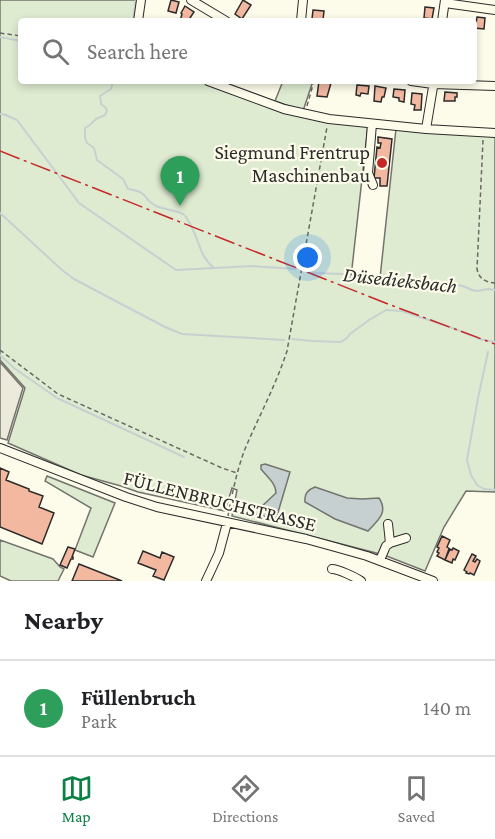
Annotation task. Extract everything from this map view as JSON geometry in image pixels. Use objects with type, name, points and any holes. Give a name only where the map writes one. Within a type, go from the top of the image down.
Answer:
[{"type":"street","points":[[138,18],[141,0]]},
{"type":"street","points":[[191,0],[221,18]]},
{"type":"street","points":[[301,18],[303,0]]},
{"type":"street","points":[[442,18],[445,2],[495,10]]},
{"type":"street","points":[[216,84],[284,109],[329,119],[426,129],[495,133]]},
{"type":"street","points":[[426,129],[434,84]]},
{"type":"street","points":[[464,84],[495,86]]},
{"type":"street","points":[[372,124],[368,173],[373,185]]},
{"type":"street","name":"FÜLLENBRUCHSTRASSE","points":[[0,448],[157,507],[306,539],[380,560],[433,581]]},
{"type":"street","points":[[206,581],[219,553],[227,523]]},
{"type":"street","points":[[388,524],[390,543]]},
{"type":"street","points":[[380,560],[386,546],[406,538]]},
{"type":"street","points":[[332,569],[338,569],[361,581]]},
{"type":"path","points":[[0,33],[18,36]]},
{"type":"path","points":[[304,114],[313,84]]},
{"type":"path","points":[[227,523],[245,451],[287,351],[329,119]]},
{"type":"path","points":[[484,133],[477,269],[484,281],[495,283]]},
{"type":"path","points":[[0,350],[58,394],[222,468],[238,473]]},
{"type":"green space","points":[[0,0],[138,0],[136,18],[18,18],[18,84],[211,84],[283,111],[368,125],[351,277],[380,278],[396,129],[495,135],[495,492],[466,491],[444,527],[425,571],[384,555],[232,516],[237,490],[232,488],[225,511],[138,492],[81,475],[8,443],[25,388],[0,360]]},
{"type":"green space","points":[[282,84],[312,84],[303,111],[275,101]]},
{"type":"green space","points":[[47,476],[115,503],[93,557],[75,550],[91,508],[45,481]]},
{"type":"green space","points":[[0,540],[53,559],[64,569],[58,581],[11,581],[0,576]]},
{"type":"shaded area","points":[[0,362],[23,388],[7,440],[0,438]]},
{"type":"shaded area","points":[[265,464],[290,472],[276,519],[245,512],[249,507],[260,508],[276,493],[273,483],[261,469],[261,465]]},
{"type":"shaded area","points":[[315,487],[347,498],[379,498],[382,503],[382,512],[368,531],[335,519],[305,502],[307,493]]},
{"type":"building","points":[[171,0],[179,2],[176,13],[168,11]]},
{"type":"building","points":[[243,0],[251,5],[243,18],[235,14]]},
{"type":"building","points":[[185,6],[194,12],[190,18],[181,18]]},
{"type":"building","points":[[425,7],[434,8],[432,18],[424,18]]},
{"type":"building","points":[[313,10],[324,11],[323,18],[312,18]]},
{"type":"building","points":[[477,18],[485,18],[484,29],[477,28]]},
{"type":"building","points":[[319,84],[331,84],[327,97],[317,96]]},
{"type":"building","points":[[357,85],[369,86],[368,94],[356,95]]},
{"type":"building","points":[[375,86],[386,88],[381,102],[374,101]]},
{"type":"building","points":[[394,89],[405,90],[404,102],[393,97]]},
{"type":"building","points":[[445,92],[457,93],[455,101],[444,101]]},
{"type":"building","points":[[412,93],[422,94],[421,110],[414,110],[415,105],[411,104]]},
{"type":"building","name":"Siegmund Frentrup Maschinenbau","points":[[378,137],[392,139],[387,186],[380,186],[380,178],[374,178],[377,147],[380,148],[381,143],[378,143]]},
{"type":"building","points":[[0,468],[9,472],[6,480],[43,496],[39,507],[54,513],[42,544],[0,527]]},
{"type":"building","points":[[442,536],[450,540],[447,547],[450,549],[445,560],[437,556],[439,548],[437,547]]},
{"type":"building","points":[[68,547],[75,549],[73,559],[67,568],[60,565]]},
{"type":"building","points":[[449,549],[459,551],[452,563],[445,560]]},
{"type":"building","points":[[143,551],[160,558],[162,552],[174,557],[164,580],[153,576],[156,570],[138,563]]},
{"type":"building","points":[[472,554],[476,556],[473,561],[477,559],[480,561],[474,575],[464,570]]},
{"type":"building","points":[[79,564],[122,581],[72,581]]},
{"type":"waterway","points":[[133,18],[136,0]]},
{"type":"waterway","points":[[0,37],[18,40]]},
{"type":"waterway","points":[[112,84],[111,89],[100,96],[101,104],[107,111],[105,115],[85,128],[87,143],[94,148],[97,160],[123,179],[128,189],[140,192],[156,206],[183,214],[194,231],[205,258],[213,267]]},
{"type":"waterway","name":"Düsedieksbach","points":[[0,114],[17,120],[79,203],[176,270],[252,266],[296,269]]},
{"type":"waterway","points":[[0,213],[74,279],[165,327],[182,334],[284,340]]},
{"type":"waterway","name":"Düsedieksbach","points":[[305,270],[385,280],[433,282],[463,286],[477,291],[495,290]]},
{"type":"waterway","points":[[292,339],[341,342],[386,310],[402,311],[479,339],[495,342]]},
{"type":"waterway","points":[[488,352],[467,460],[471,475],[477,485],[484,489],[495,490]]},
{"type":"waterway","points":[[0,355],[14,368],[57,398],[184,457]]},
{"type":"power","points":[[0,151],[495,344]]},
{"type":"place","name":"Siegmund Frentrup Maschinenbau","points":[[382,163]]},
{"type":"place","name":"Füllenbruch","points":[[180,206]]}]
